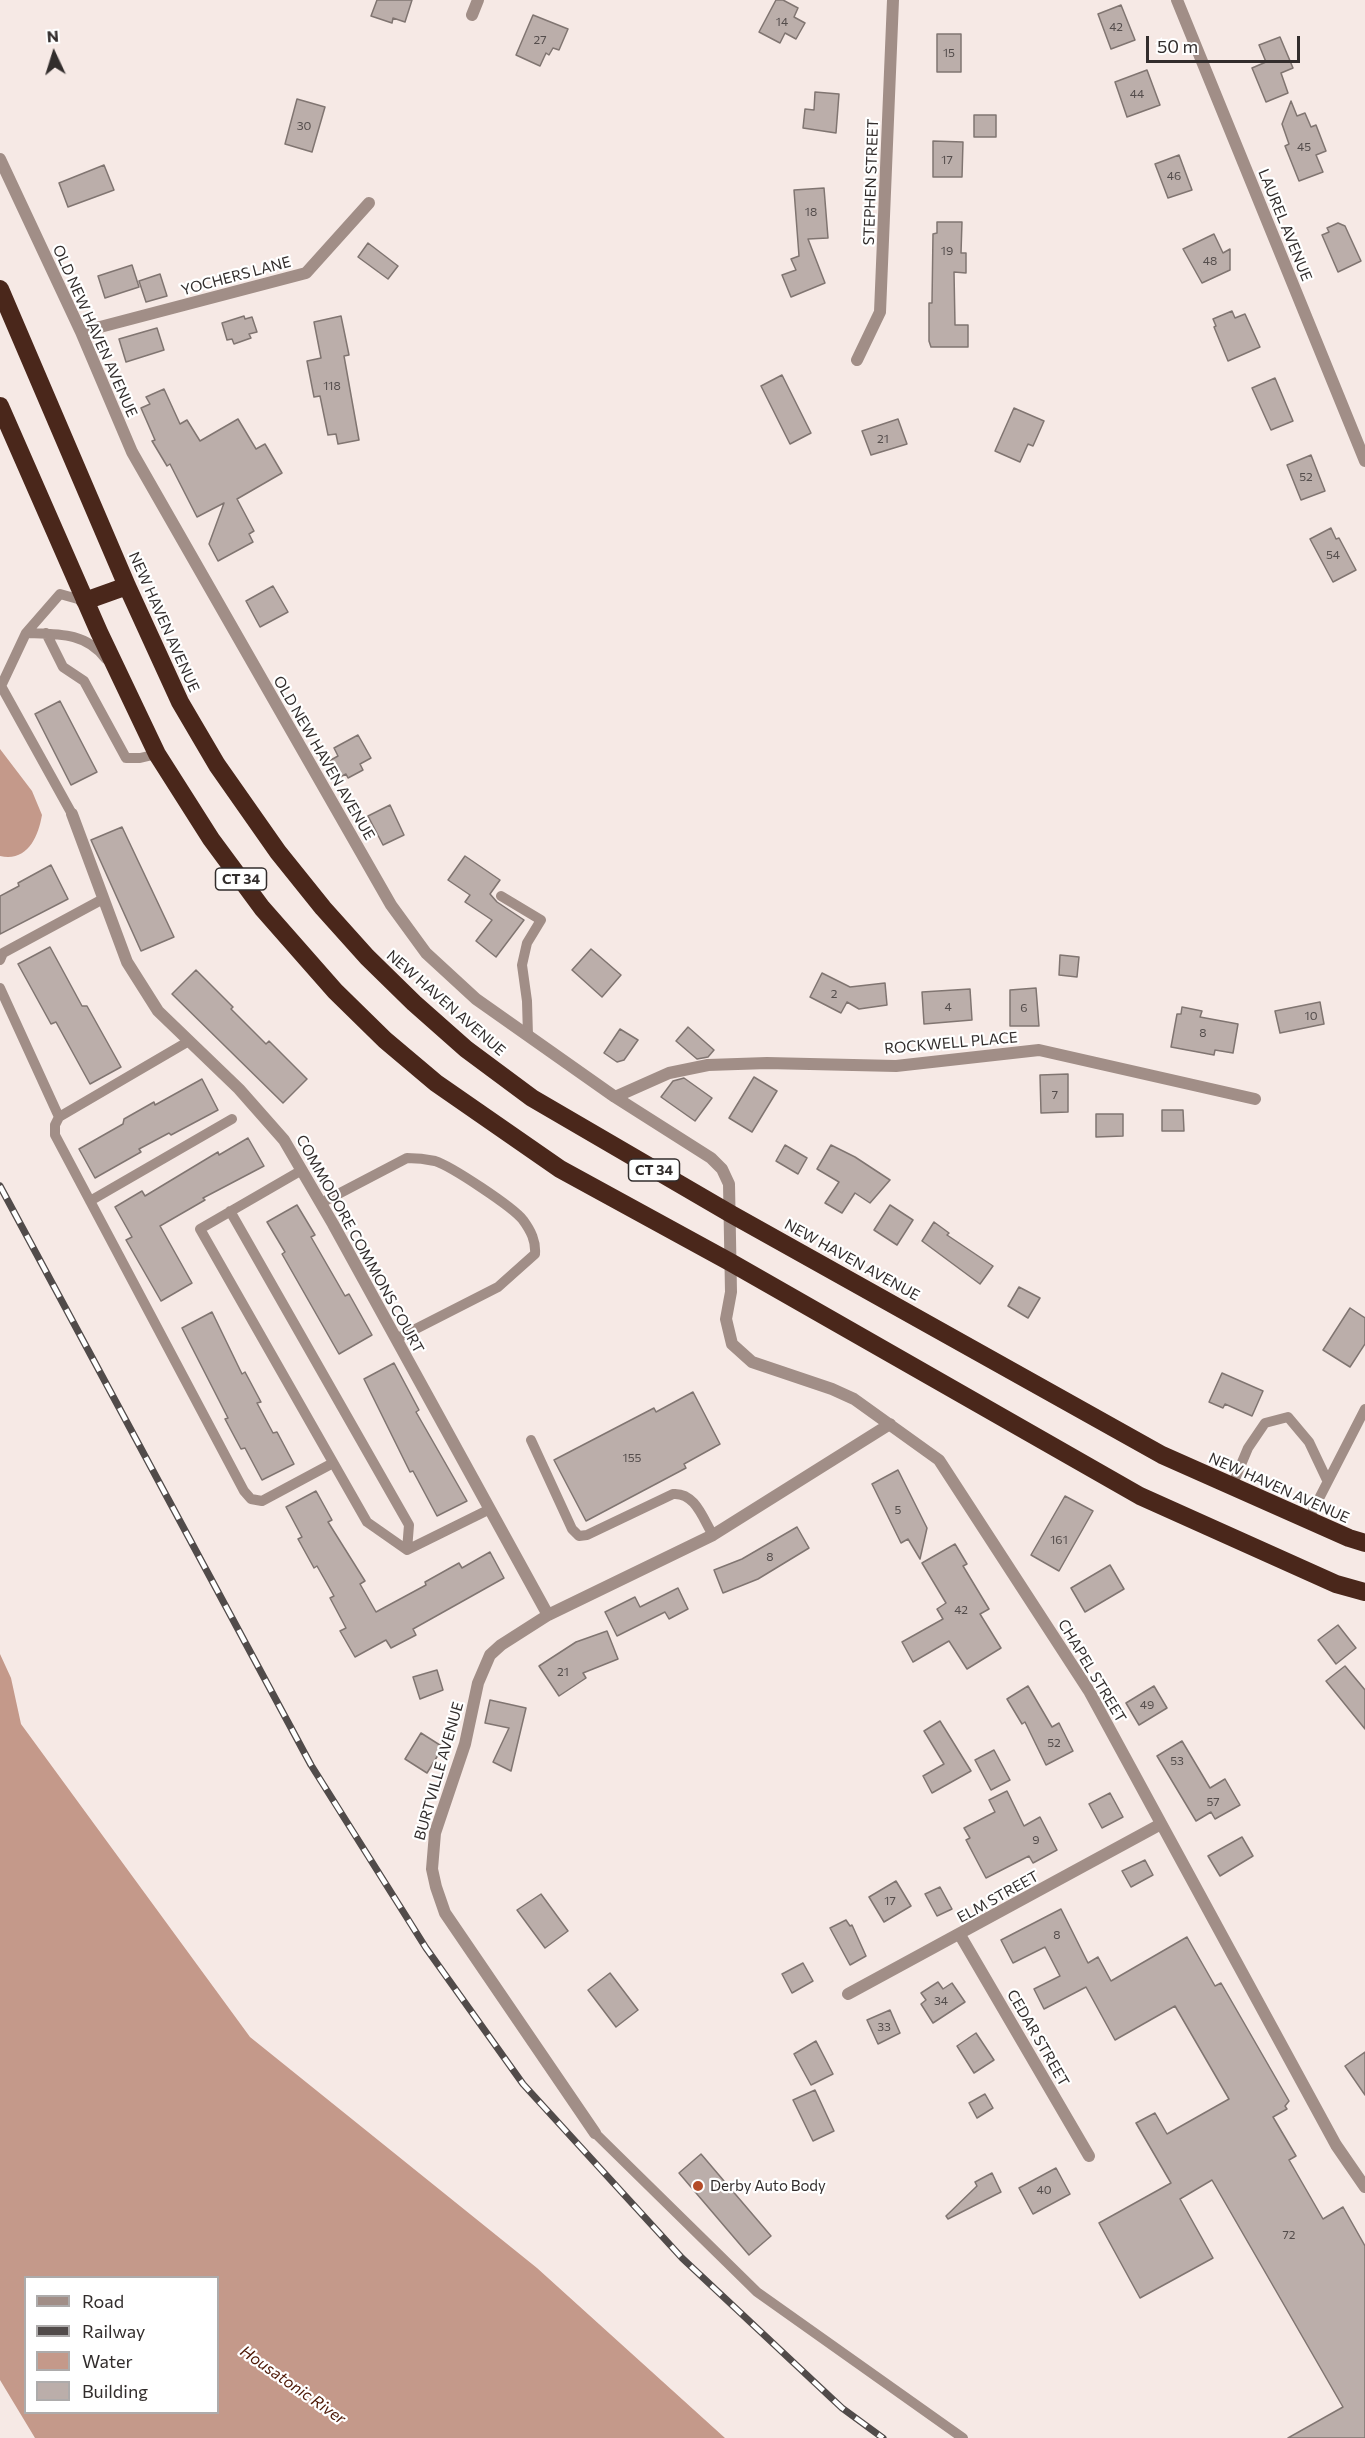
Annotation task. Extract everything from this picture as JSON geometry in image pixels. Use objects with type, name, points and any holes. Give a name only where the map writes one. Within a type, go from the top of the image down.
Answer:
[{"type":"highway","name":"NEW HAVEN AVENUE","points":[[0,289],[127,586],[180,702],[217,765],[278,852],[323,908],[366,957],[466,1049],[532,1098],[731,1214],[1162,1455],[1365,1543]]},
{"type":"highway","name":"CT 34","points":[[0,406],[85,601],[157,754],[211,838],[262,908],[335,991],[385,1040],[436,1083],[560,1169],[730,1262],[1140,1496],[1336,1584],[1365,1592]]},
{"type":"highway","points":[[85,601],[127,586]]},
{"type":"street","points":[[472,15],[478,0]]},
{"type":"street","name":"STEPHEN STREET","points":[[857,360],[880,312],[892,0]]},
{"type":"street","name":"LAUREL AVENUE","points":[[1177,0],[1365,461]]},
{"type":"street","name":"OLD NEW HAVEN AVENUE","points":[[0,159],[81,332],[132,452],[391,905],[426,953],[476,999],[615,1097],[711,1158],[722,1169],[729,1184],[730,1262]]},
{"type":"street","name":"YOCHERS LANE","points":[[81,332],[306,273],[369,203]]},
{"type":"street","name":"COMMODORE COMMONS COURT","points":[[72,814],[127,962],[158,1011],[238,1089],[284,1140],[548,1615]]},
{"type":"street","name":"ROCKWELL PLACE","points":[[615,1097],[669,1073],[708,1065],[767,1063],[896,1065],[1039,1050],[1254,1099]]},
{"type":"street","name":"CHAPEL STREET","points":[[730,1262],[731,1292],[726,1319],[727,1330],[732,1344],[741,1354],[769,1369],[832,1389],[854,1399],[939,1460],[1089,1692],[1336,2145],[1365,2187]]},
{"type":"street","name":"BURTVILLE AVENUE","points":[[595,2133],[445,1912],[436,1887],[432,1869],[435,1833],[465,1744],[483,1668],[490,1655],[501,1645],[548,1615],[713,1535],[890,1424]]},
{"type":"street","name":"ELM STREET","points":[[848,1994],[1161,1824]]},
{"type":"street","name":"CEDAR STREET","points":[[960,1935],[1089,2156]]},
{"type":"lane","points":[[72,814],[0,687],[26,633],[60,594],[85,601]]},
{"type":"lane","points":[[26,633],[63,634],[86,641],[100,651],[118,673]]},
{"type":"lane","points":[[46,633],[63,667],[84,681],[126,758],[157,754]]},
{"type":"lane","points":[[501,896],[541,920],[527,943],[522,965],[527,1001],[528,1036]]},
{"type":"lane","points":[[0,960],[3,953],[103,899]]},
{"type":"lane","points":[[0,988],[59,1117]]},
{"type":"lane","points":[[189,1041],[59,1117],[55,1125],[55,1135],[244,1491],[251,1499],[262,1501],[333,1462]]},
{"type":"lane","points":[[90,1201],[232,1119]]},
{"type":"lane","points":[[321,1203],[407,1158],[426,1160],[462,1175],[521,1218],[536,1242],[535,1254],[498,1287],[396,1339]]},
{"type":"lane","points":[[302,1170],[200,1229],[367,1522],[407,1550]]},
{"type":"lane","points":[[230,1211],[409,1525],[407,1550]]},
{"type":"lane","points":[[1308,1520],[1365,1409]]},
{"type":"lane","points":[[1232,1486],[1248,1448],[1264,1423],[1288,1417],[1309,1442],[1328,1479]]},
{"type":"lane","points":[[531,1440],[572,1529],[579,1536],[587,1535],[679,1493],[693,1501],[713,1535]]},
{"type":"lane","points":[[407,1550],[490,1509]]},
{"type":"lane","points":[[595,2133],[757,2292],[963,2438]]},
{"type":"water","points":[[0,749],[32,791],[42,815],[38,832],[30,846],[24,852],[9,857],[0,856]]},
{"type":"water","name":"Housatonic River","points":[[0,1654],[11,1678],[21,1724],[250,2037],[537,2268],[725,2438],[35,2438],[0,2380]]},
{"type":"building","points":[[377,0],[412,0],[405,22],[393,18],[392,23],[371,16]]},
{"type":"building","points":[[776,0],[783,0],[798,8],[794,17],[805,23],[796,39],[785,33],[780,43],[759,32]]},
{"type":"building","points":[[1121,5],[1135,40],[1111,49],[1098,14]]},
{"type":"building","points":[[533,15],[568,29],[559,50],[553,48],[549,55],[546,53],[540,66],[516,55]]},
{"type":"building","points":[[937,34],[961,34],[961,72],[937,72]]},
{"type":"building","points":[[1280,37],[1293,68],[1281,73],[1288,93],[1266,102],[1252,68],[1266,62],[1259,45]]},
{"type":"building","points":[[1147,70],[1160,105],[1127,117],[1115,82]]},
{"type":"building","points":[[815,92],[839,94],[836,133],[803,128],[805,109],[814,110]]},
{"type":"building","points":[[297,99],[325,107],[312,152],[285,144]]},
{"type":"building","points":[[1291,101],[1297,116],[1305,113],[1311,127],[1316,125],[1326,151],[1316,155],[1323,172],[1299,181],[1285,146],[1289,144],[1282,124]]},
{"type":"building","points":[[974,115],[996,115],[996,137],[974,137]]},
{"type":"building","points":[[933,141],[963,142],[962,177],[933,177]]},
{"type":"building","points":[[1179,155],[1192,190],[1168,198],[1155,164]]},
{"type":"building","points":[[104,165],[114,190],[68,207],[59,183]]},
{"type":"building","points":[[824,188],[828,238],[808,239],[825,283],[791,297],[782,275],[796,270],[791,259],[799,256],[794,190]]},
{"type":"building","points":[[937,222],[962,222],[961,253],[966,253],[966,273],[954,272],[955,325],[968,325],[968,347],[931,347],[929,341],[933,234],[937,233]]},
{"type":"building","points":[[1338,223],[1345,226],[1361,261],[1338,272],[1322,235],[1329,232],[1327,228]]},
{"type":"building","points":[[1214,234],[1223,253],[1230,249],[1230,270],[1202,283],[1183,249]]},
{"type":"building","points":[[368,243],[398,266],[388,279],[358,257]]},
{"type":"building","points":[[132,265],[139,287],[105,298],[98,276]]},
{"type":"building","points":[[160,274],[167,296],[146,302],[139,281]]},
{"type":"building","points":[[1232,311],[1235,318],[1245,314],[1260,347],[1228,361],[1213,319]]},
{"type":"building","points":[[244,316],[245,319],[252,317],[257,332],[249,334],[251,338],[234,344],[232,339],[227,340],[222,323]]},
{"type":"building","points":[[341,316],[349,355],[344,356],[359,440],[338,444],[336,434],[328,435],[320,396],[314,397],[307,361],[321,358],[314,322]]},
{"type":"building","points":[[157,328],[164,350],[126,362],[119,339]]},
{"type":"building","points":[[782,375],[811,433],[790,444],[761,386]]},
{"type":"building","points":[[1275,378],[1293,421],[1271,430],[1252,388]]},
{"type":"building","points":[[164,389],[180,424],[187,420],[200,441],[238,419],[256,449],[265,444],[282,473],[237,499],[254,531],[249,534],[253,542],[218,561],[209,544],[224,503],[197,517],[170,464],[167,466],[152,441],[155,440],[141,408],[150,404],[146,397]]},
{"type":"building","points":[[1014,408],[1044,421],[1033,446],[1028,444],[1020,462],[995,451]]},
{"type":"building","points":[[898,419],[907,444],[871,455],[862,431]]},
{"type":"building","points":[[1311,455],[1325,491],[1301,500],[1287,465]]},
{"type":"building","points":[[1331,528],[1356,570],[1333,582],[1310,539]]},
{"type":"building","points":[[273,586],[288,612],[260,627],[246,601]]},
{"type":"building","points":[[60,701],[97,772],[71,785],[35,714]]},
{"type":"building","points":[[358,735],[371,758],[360,764],[363,770],[348,778],[346,774],[338,778],[329,761],[338,756],[334,748]]},
{"type":"building","points":[[390,805],[404,835],[383,845],[368,816]]},
{"type":"building","points":[[122,827],[174,937],[141,951],[91,840]]},
{"type":"building","points":[[465,856],[500,880],[490,894],[497,902],[524,920],[496,957],[476,941],[492,920],[465,902],[470,895],[448,880]]},
{"type":"building","points":[[51,865],[68,899],[0,934],[0,896]]},
{"type":"building","points":[[50,947],[82,1006],[87,1006],[121,1067],[90,1084],[56,1022],[51,1024],[18,964]]},
{"type":"building","points":[[591,949],[621,975],[602,997],[572,970]]},
{"type":"building","points":[[1060,955],[1079,957],[1077,977],[1059,975]]},
{"type":"building","points":[[196,970],[266,1044],[269,1041],[307,1079],[283,1103],[172,994]]},
{"type":"building","points":[[822,973],[850,987],[885,983],[887,1005],[859,1009],[847,1002],[841,1013],[810,997]]},
{"type":"building","points":[[1036,988],[1039,1026],[1010,1026],[1010,990]]},
{"type":"building","points":[[970,989],[972,1020],[924,1024],[922,992]]},
{"type":"building","points":[[1320,1002],[1324,1024],[1280,1033],[1275,1011]]},
{"type":"building","points":[[1182,1007],[1202,1011],[1200,1017],[1238,1024],[1233,1053],[1215,1050],[1214,1055],[1171,1047],[1177,1014],[1181,1014]]},
{"type":"building","points":[[688,1027],[714,1050],[708,1057],[697,1059],[676,1041]]},
{"type":"building","points":[[620,1029],[638,1040],[624,1060],[617,1062],[604,1053]]},
{"type":"building","points":[[1068,1074],[1068,1112],[1041,1113],[1040,1075]]},
{"type":"building","points":[[754,1077],[777,1091],[752,1132],[729,1118]]},
{"type":"building","points":[[684,1078],[712,1098],[695,1121],[661,1097],[673,1081]]},
{"type":"building","points":[[202,1079],[218,1110],[139,1149],[141,1152],[95,1178],[79,1149],[123,1124],[124,1119]]},
{"type":"building","points":[[1162,1110],[1183,1110],[1184,1131],[1162,1131]]},
{"type":"building","points":[[1096,1114],[1123,1114],[1123,1136],[1096,1137]]},
{"type":"building","points":[[248,1138],[264,1166],[203,1198],[205,1200],[160,1226],[192,1283],[161,1301],[126,1240],[132,1237],[115,1207],[142,1191],[145,1196],[218,1152],[219,1155]]},
{"type":"building","points":[[785,1145],[807,1158],[798,1174],[776,1161]]},
{"type":"building","points":[[831,1145],[855,1157],[890,1180],[870,1203],[855,1193],[842,1213],[825,1203],[839,1182],[817,1169]]},
{"type":"building","points":[[297,1205],[315,1235],[311,1237],[345,1296],[349,1294],[372,1335],[339,1354],[282,1254],[285,1252],[267,1222]]},
{"type":"building","points":[[890,1205],[913,1220],[897,1245],[874,1230]]},
{"type":"building","points":[[934,1222],[949,1233],[947,1235],[993,1266],[980,1284],[922,1241]]},
{"type":"building","points":[[1019,1287],[1040,1298],[1028,1318],[1008,1306]]},
{"type":"building","points":[[1350,1308],[1365,1318],[1365,1344],[1350,1367],[1323,1350]]},
{"type":"building","points":[[212,1312],[242,1374],[245,1372],[261,1402],[257,1403],[273,1433],[277,1432],[294,1464],[262,1480],[245,1448],[241,1449],[225,1419],[228,1418],[182,1328]]},
{"type":"building","points":[[394,1363],[419,1410],[416,1412],[467,1501],[437,1516],[413,1471],[410,1472],[364,1379]]},
{"type":"building","points":[[1222,1373],[1263,1391],[1252,1416],[1225,1404],[1223,1408],[1209,1402]]},
{"type":"building","points":[[693,1392],[720,1444],[684,1464],[686,1468],[586,1521],[554,1460],[654,1408],[656,1412]]},
{"type":"building","points":[[898,1470],[927,1528],[920,1559],[908,1539],[901,1543],[872,1484]]},
{"type":"building","points":[[316,1491],[332,1520],[328,1522],[365,1581],[360,1584],[376,1612],[426,1585],[425,1582],[459,1563],[462,1568],[490,1552],[504,1578],[413,1629],[416,1635],[391,1648],[386,1640],[355,1657],[340,1631],[346,1628],[330,1598],[334,1596],[317,1566],[314,1568],[298,1539],[302,1537],[286,1507]]},
{"type":"building","points":[[1065,1496],[1093,1511],[1059,1571],[1031,1555]]},
{"type":"building","points":[[797,1527],[809,1548],[758,1579],[723,1593],[714,1570],[742,1559]]},
{"type":"building","points":[[955,1544],[967,1564],[963,1566],[989,1609],[980,1614],[1001,1648],[967,1669],[949,1641],[913,1662],[902,1642],[943,1619],[937,1609],[946,1603],[922,1563]]},
{"type":"building","points":[[1110,1565],[1124,1589],[1085,1612],[1071,1588]]},
{"type":"building","points":[[678,1588],[688,1609],[669,1619],[665,1612],[617,1636],[605,1612],[635,1597],[640,1607]]},
{"type":"building","points":[[1338,1625],[1356,1648],[1336,1664],[1318,1640]]},
{"type":"building","points":[[607,1631],[618,1659],[583,1673],[586,1678],[559,1696],[539,1666],[576,1642]]},
{"type":"building","points":[[1345,1666],[1365,1690],[1365,1729],[1326,1681]]},
{"type":"building","points":[[437,1670],[443,1690],[420,1699],[413,1677]]},
{"type":"building","points":[[1028,1686],[1052,1727],[1059,1723],[1073,1751],[1046,1765],[1025,1722],[1022,1724],[1007,1699]]},
{"type":"building","points":[[1154,1686],[1167,1708],[1139,1725],[1126,1703]]},
{"type":"building","points":[[490,1700],[526,1708],[511,1771],[493,1762],[509,1728],[485,1723]]},
{"type":"building","points":[[940,1721],[971,1771],[932,1793],[923,1776],[944,1764],[924,1731]]},
{"type":"building","points":[[421,1733],[443,1747],[427,1773],[405,1759]]},
{"type":"building","points":[[1182,1741],[1210,1788],[1225,1779],[1240,1805],[1215,1819],[1211,1812],[1196,1821],[1157,1756]]},
{"type":"building","points":[[994,1750],[1010,1780],[991,1790],[975,1760]]},
{"type":"building","points":[[1007,1791],[1024,1826],[1040,1817],[1057,1850],[1033,1863],[1029,1856],[986,1878],[966,1840],[970,1838],[964,1828],[995,1812],[989,1800]]},
{"type":"building","points":[[1110,1793],[1123,1817],[1102,1828],[1089,1804]]},
{"type":"building","points":[[1242,1837],[1253,1856],[1220,1876],[1208,1856]]},
{"type":"building","points":[[1145,1860],[1153,1875],[1131,1887],[1122,1871]]},
{"type":"building","points":[[896,1881],[911,1906],[884,1922],[869,1897]]},
{"type":"building","points":[[940,1887],[952,1909],[937,1916],[925,1894]]},
{"type":"building","points":[[541,1894],[568,1931],[545,1948],[517,1910]]},
{"type":"building","points":[[1061,1909],[1088,1963],[1098,1957],[1111,1981],[1187,1937],[1215,1986],[1221,1983],[1289,2101],[1285,2106],[1287,2109],[1273,2117],[1296,2156],[1289,2160],[1323,2219],[1343,2207],[1365,2246],[1365,2438],[1288,2438],[1343,2407],[1212,2180],[1180,2199],[1213,2258],[1140,2298],[1099,2223],[1171,2183],[1136,2123],[1155,2113],[1167,2134],[1229,2099],[1175,2006],[1115,2040],[1086,1987],[1044,2009],[1034,1989],[1060,1976],[1045,1947],[1013,1963],[1001,1940]]},
{"type":"building","points":[[846,1920],[850,1926],[852,1925],[866,1956],[850,1965],[830,1928]]},
{"type":"building","points":[[803,1963],[813,1981],[792,1993],[782,1974]]},
{"type":"building","points":[[610,1973],[638,2010],[616,2027],[588,1990]]},
{"type":"building","points":[[938,1982],[943,1989],[952,1983],[965,2002],[933,2023],[921,2004],[926,2000],[921,1993]]},
{"type":"building","points":[[890,2010],[900,2033],[878,2044],[867,2020]]},
{"type":"building","points":[[976,2033],[994,2060],[974,2073],[957,2046]]},
{"type":"building","points":[[816,2041],[833,2074],[811,2085],[794,2054]]},
{"type":"building","points":[[1365,2052],[1365,2095],[1345,2066]]},
{"type":"building","points":[[815,2090],[834,2131],[813,2141],[793,2100]]},
{"type":"building","points":[[985,2094],[993,2108],[977,2118],[969,2103]]},
{"type":"building","points":[[701,2154],[771,2236],[749,2255],[679,2173]]},
{"type":"building","points":[[1056,2168],[1070,2194],[1033,2214],[1019,2188]]},
{"type":"building","points":[[992,2173],[1001,2192],[948,2219],[946,2216],[977,2186],[975,2182]]},
{"type":"railway","points":[[0,1186],[311,1765],[426,1948],[523,2084],[682,2258],[842,2408],[883,2438]]},
{"type":"place","name":"Derby Auto Body","points":[[698,2186]]}]
